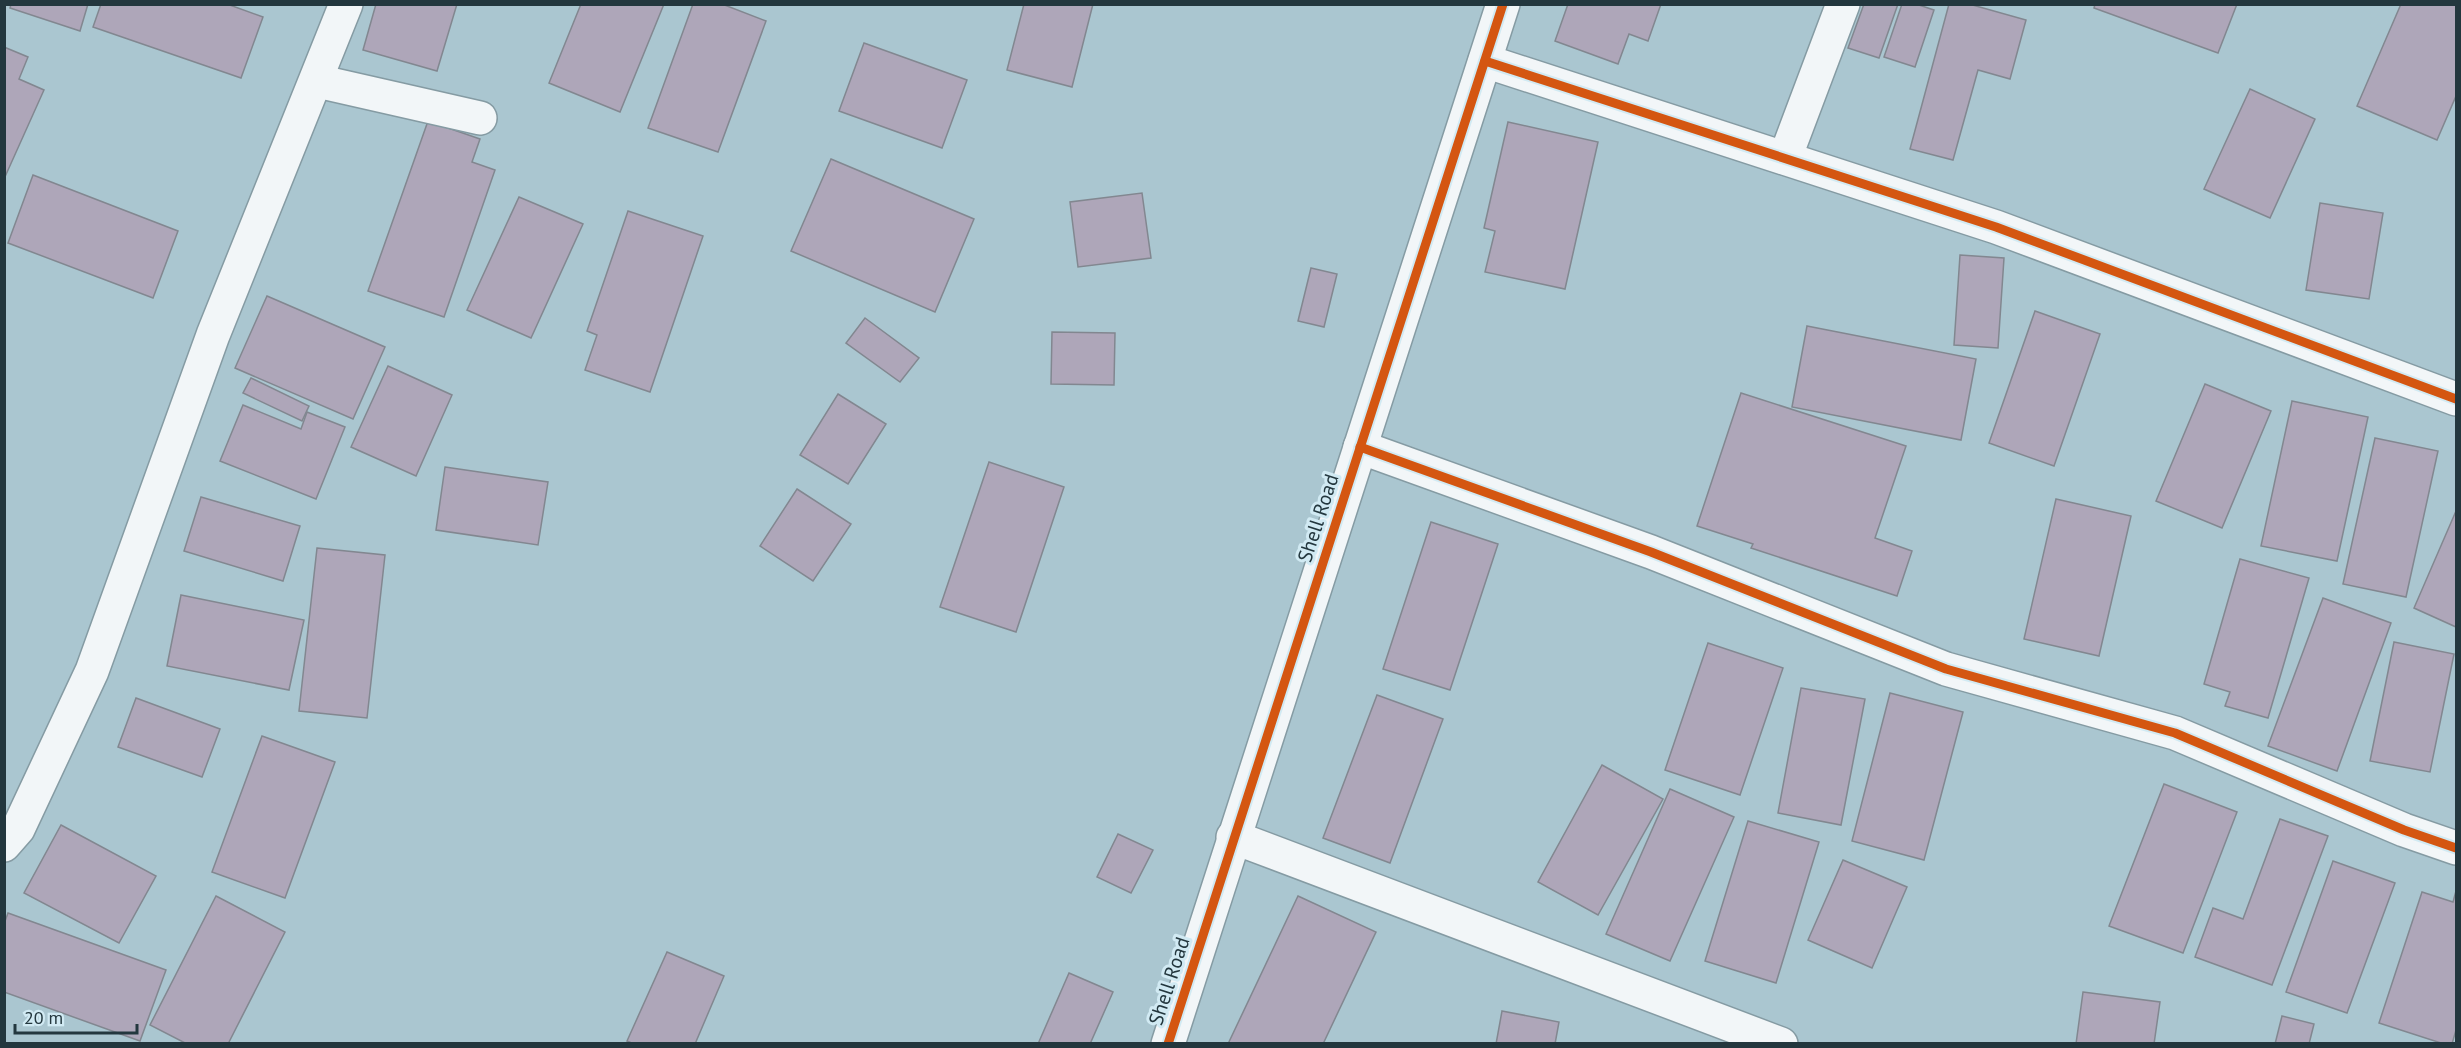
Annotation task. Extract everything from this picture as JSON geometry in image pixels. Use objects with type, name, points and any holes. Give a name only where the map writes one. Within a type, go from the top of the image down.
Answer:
[{"type":"street","points":[[4,845],[18,829],[92,671],[213,335],[346,4]]},
{"type":"street","name":"Shell Road","points":[[1168,1044],[1503,4]]},
{"type":"street","points":[[1785,158],[1843,4]]},
{"type":"street","points":[[1485,61],[1996,227],[2457,399]]},
{"type":"street","points":[[317,81],[480,118]]},
{"type":"street","points":[[1360,447],[1651,552],[1946,669],[2175,733],[2404,830],[2457,848]]},
{"type":"street","points":[[1233,837],[1781,1044]]},
{"type":"building","points":[[11,4],[88,4],[80,31],[10,8]]},
{"type":"building","points":[[101,4],[227,4],[263,17],[241,78],[93,27]]},
{"type":"building","points":[[376,4],[457,4],[437,71],[363,50]]},
{"type":"building","points":[[581,4],[664,4],[620,112],[549,83]]},
{"type":"building","points":[[693,4],[722,4],[766,21],[718,152],[648,128]]},
{"type":"building","points":[[1024,4],[1093,4],[1072,87],[1007,70]]},
{"type":"building","points":[[1568,4],[1661,4],[1648,41],[1629,34],[1618,64],[1555,41]]},
{"type":"building","points":[[1864,4],[1898,4],[1879,58],[1848,48]]},
{"type":"building","points":[[1902,4],[1916,4],[1934,10],[1915,67],[1884,57]]},
{"type":"building","points":[[1949,4],[1969,4],[2026,20],[2010,79],[1978,70],[1953,160],[1910,149]]},
{"type":"building","points":[[2095,4],[2237,4],[2218,53],[2094,8]]},
{"type":"building","points":[[2401,4],[2456,4],[2456,96],[2437,140],[2357,106]]},
{"type":"building","points":[[864,43],[967,80],[942,148],[839,111]]},
{"type":"building","points":[[4,47],[28,57],[19,79],[44,90],[4,179]]},
{"type":"building","points":[[2250,89],[2315,119],[2270,218],[2204,189]]},
{"type":"building","points":[[428,121],[480,139],[472,162],[495,170],[444,317],[368,291]]},
{"type":"building","points":[[1508,122],[1598,142],[1565,289],[1485,272],[1495,231],[1484,228]]},
{"type":"building","points":[[831,159],[974,219],[935,312],[791,251]]},
{"type":"building","points":[[33,175],[178,231],[153,298],[8,243]]},
{"type":"building","points":[[1142,193],[1151,258],[1078,267],[1070,202]]},
{"type":"building","points":[[519,197],[583,224],[531,338],[467,310]]},
{"type":"building","points":[[2320,203],[2383,213],[2369,299],[2306,290]]},
{"type":"building","points":[[628,211],[703,236],[650,392],[585,370],[597,335],[587,331]]},
{"type":"building","points":[[1960,255],[2004,258],[1998,348],[1954,345]]},
{"type":"building","points":[[1311,268],[1337,274],[1324,327],[1298,321]]},
{"type":"building","points":[[267,296],[385,347],[353,419],[235,368]]},
{"type":"building","points":[[2035,311],[2100,334],[2054,466],[1989,443]]},
{"type":"building","points":[[865,318],[919,358],[900,382],[846,343]]},
{"type":"building","points":[[1807,326],[1976,359],[1961,440],[1792,407]]},
{"type":"building","points":[[1052,332],[1115,333],[1114,385],[1051,384]]},
{"type":"building","points":[[388,366],[452,395],[416,476],[351,447]]},
{"type":"building","points":[[251,378],[309,406],[302,421],[243,393]]},
{"type":"building","points":[[2205,384],[2271,411],[2222,528],[2156,501]]},
{"type":"building","points":[[1741,393],[1906,446],[1875,538],[1912,551],[1897,596],[1751,548],[1753,544],[1697,526]]},
{"type":"building","points":[[838,394],[886,424],[848,484],[800,455]]},
{"type":"building","points":[[2292,401],[2368,417],[2337,561],[2261,546]]},
{"type":"building","points":[[243,405],[301,429],[307,412],[345,427],[316,499],[220,461]]},
{"type":"building","points":[[2375,438],[2438,451],[2406,597],[2343,584]]},
{"type":"building","points":[[989,462],[1064,487],[1016,632],[940,607]]},
{"type":"building","points":[[445,467],[548,482],[538,545],[436,530]]},
{"type":"building","points":[[797,489],[851,524],[813,581],[760,546]]},
{"type":"building","points":[[201,497],[300,526],[283,581],[184,551]]},
{"type":"building","points":[[2056,499],[2131,516],[2099,656],[2024,639]]},
{"type":"building","points":[[2456,511],[2456,627],[2414,608]]},
{"type":"building","points":[[1431,522],[1498,544],[1450,690],[1383,669]]},
{"type":"building","points":[[317,548],[385,555],[367,718],[299,711]]},
{"type":"building","points":[[2240,559],[2309,578],[2268,718],[2225,706],[2230,692],[2204,684]]},
{"type":"building","points":[[181,595],[304,620],[289,690],[167,666]]},
{"type":"building","points":[[2323,598],[2391,623],[2337,771],[2268,746]]},
{"type":"building","points":[[2394,642],[2454,654],[2430,772],[2370,761]]},
{"type":"building","points":[[1708,643],[1783,668],[1740,795],[1665,770]]},
{"type":"building","points":[[1801,688],[1865,699],[1841,825],[1778,813]]},
{"type":"building","points":[[1890,693],[1963,712],[1924,860],[1852,841]]},
{"type":"building","points":[[1377,695],[1443,719],[1390,863],[1323,838]]},
{"type":"building","points":[[136,698],[220,729],[202,777],[118,747]]},
{"type":"building","points":[[262,736],[335,762],[285,898],[212,872]]},
{"type":"building","points":[[1602,765],[1663,799],[1598,915],[1538,882]]},
{"type":"building","points":[[2164,784],[2237,812],[2183,953],[2109,926]]},
{"type":"building","points":[[1670,789],[1734,817],[1670,961],[1606,934]]},
{"type":"building","points":[[2280,819],[2328,836],[2272,985],[2195,957],[2213,908],[2243,919]]},
{"type":"building","points":[[1748,821],[1819,842],[1776,983],[1705,961]]},
{"type":"building","points":[[61,825],[156,876],[119,943],[24,893]]},
{"type":"building","points":[[1118,834],[1153,850],[1131,893],[1097,877]]},
{"type":"building","points":[[1843,860],[1907,887],[1872,968],[1808,940]]},
{"type":"building","points":[[2333,861],[2395,883],[2347,1013],[2286,992]]},
{"type":"building","points":[[2456,891],[2456,1030],[2452,1044],[2444,1044],[2379,1023],[2422,892],[2453,902]]},
{"type":"building","points":[[216,896],[285,932],[228,1044],[187,1044],[150,1025]]},
{"type":"building","points":[[1298,896],[1376,932],[1323,1044],[1228,1044]]},
{"type":"building","points":[[8,913],[166,970],[140,1041],[4,992],[4,924]]},
{"type":"building","points":[[667,952],[724,976],[695,1044],[634,1044],[627,1041]]},
{"type":"building","points":[[1069,973],[1113,992],[1090,1044],[1038,1044]]},
{"type":"building","points":[[2083,992],[2160,1002],[2154,1044],[2076,1044]]},
{"type":"building","points":[[1502,1011],[1559,1022],[1555,1044],[1496,1044]]},
{"type":"building","points":[[2282,1016],[2314,1024],[2309,1044],[2275,1044]]},
{"type":"cycle path","points":[[1168,1044],[1503,4]]},
{"type":"cycle path","points":[[1485,61],[1996,227],[2456,399]]},
{"type":"cycle path","points":[[1360,447],[1651,552],[1946,669],[2175,733],[2404,830],[2456,848]]}]
